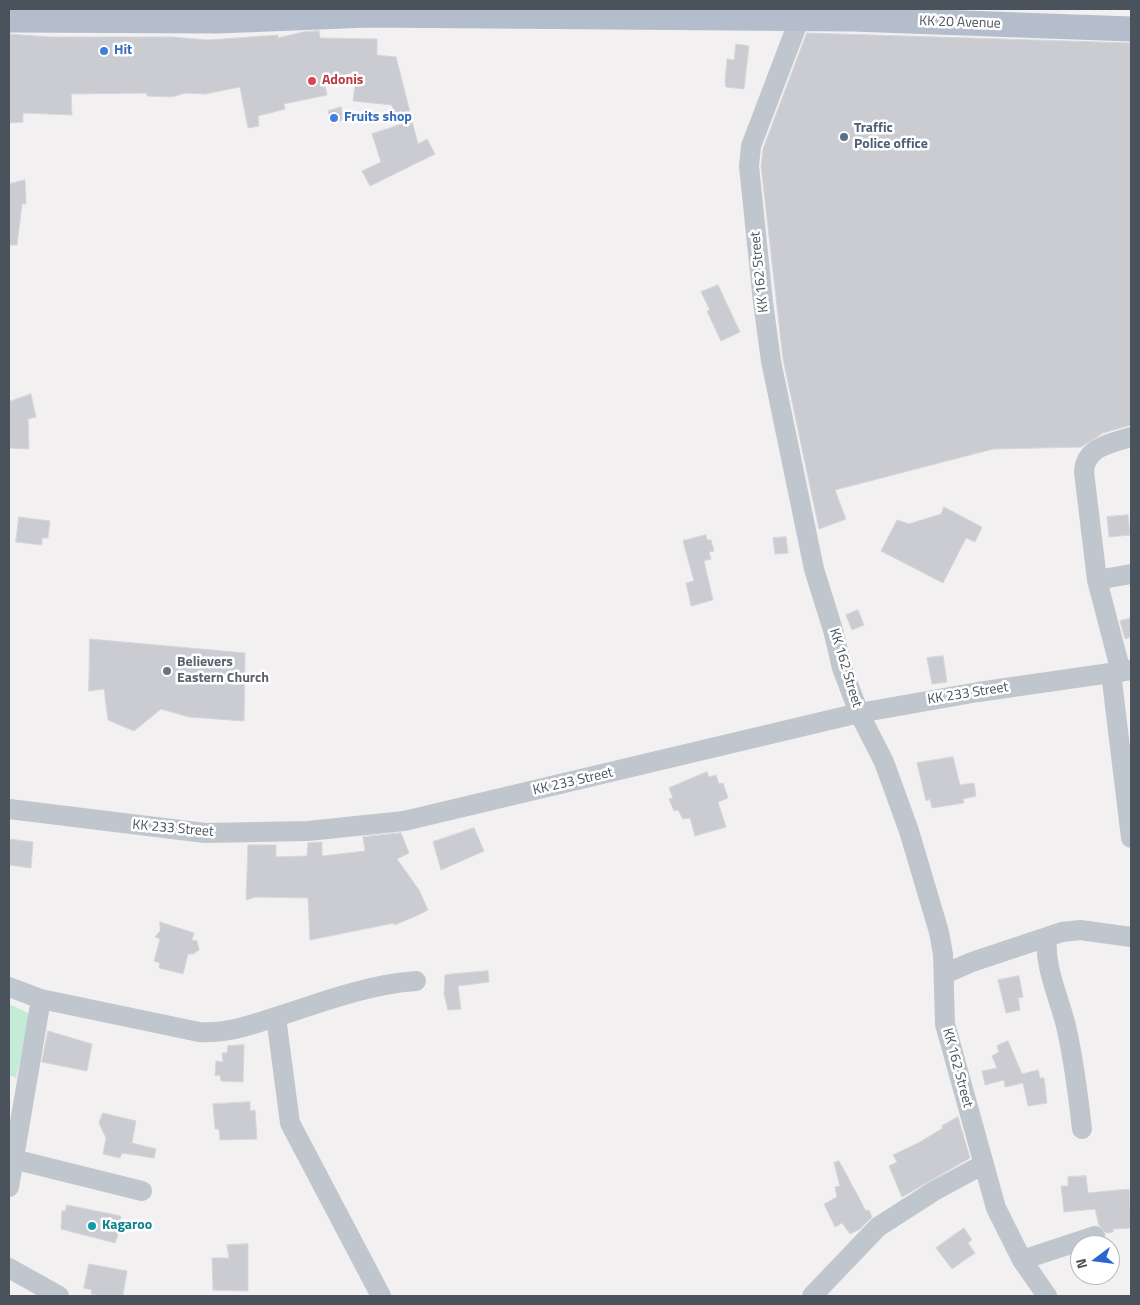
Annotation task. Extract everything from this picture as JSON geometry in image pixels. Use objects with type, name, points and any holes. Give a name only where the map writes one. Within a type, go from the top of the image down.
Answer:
[{"type":"main road","name":"KK 20 Avenue","points":[[9,20],[218,21],[317,12],[798,14],[853,19],[1131,29]]},
{"type":"street","name":"KK 162 Street","points":[[798,14],[751,146],[750,166],[763,302],[780,412],[814,569],[833,630],[842,668],[859,713],[884,762],[909,831],[939,932],[944,974],[944,1024],[996,1208],[1022,1260],[1047,1296]]},
{"type":"street","points":[[1131,437],[1101,446],[1084,464],[1097,580],[1121,672],[1131,838]]},
{"type":"street","points":[[1097,580],[1131,574]]},
{"type":"street","name":"KK 233 Street","points":[[9,809],[205,833],[308,831],[404,821],[859,713],[978,692],[1121,672]]},
{"type":"street","points":[[944,974],[972,962],[1047,937],[1080,930],[1131,937]]},
{"type":"street","points":[[1047,937],[1045,954],[1066,1026],[1076,1076],[1082,1129]]},
{"type":"street","points":[[9,987],[41,1000],[199,1032],[220,1032],[240,1029],[387,984],[416,980]]},
{"type":"street","points":[[9,1188],[41,1000]]},
{"type":"street","points":[[276,1017],[290,1123],[381,1296]]},
{"type":"street","points":[[13,1159],[142,1191]]},
{"type":"street","points":[[812,1296],[878,1227],[934,1191],[984,1164]]},
{"type":"street","points":[[1022,1260],[1070,1244]]},
{"type":"street","points":[[9,1268],[59,1296]]},
{"type":"green space","points":[[9,1004],[30,1014],[16,1078],[9,1075]]},
{"type":"building","points":[[319,31],[320,38],[377,39],[377,55],[396,57],[411,116],[394,114],[392,105],[353,101],[357,71],[324,82],[327,95],[284,104],[285,109],[258,116],[259,126],[248,128],[240,87],[205,94],[186,93],[171,97],[147,96],[147,93],[71,94],[72,115],[23,113],[23,122],[9,123],[9,34],[51,37],[172,37],[208,40],[278,35],[278,38],[303,32]]},
{"type":"building","points":[[807,33],[1131,43],[1131,425],[1103,433],[1081,447],[993,449],[835,490],[846,519],[819,529],[783,359],[761,166],[763,149]]},
{"type":"building","points":[[736,44],[749,46],[744,89],[726,87],[725,82],[727,59],[734,60]]},
{"type":"building","points":[[341,107],[345,119],[332,124],[328,111]]},
{"type":"building","points":[[412,121],[418,144],[427,139],[435,154],[370,186],[362,171],[381,162],[372,134]]},
{"type":"building","points":[[25,180],[26,204],[22,204],[17,245],[9,245],[9,184]]},
{"type":"building","points":[[718,285],[740,332],[721,341],[707,311],[710,310],[701,292]]},
{"type":"building","points":[[31,394],[36,417],[28,419],[29,449],[9,448],[9,402]]},
{"type":"building","points":[[944,507],[982,527],[975,542],[966,538],[943,583],[881,551],[897,520],[909,524],[941,514]]},
{"type":"building","points":[[1128,515],[1130,535],[1109,537],[1107,517]]},
{"type":"building","points":[[19,517],[50,521],[48,538],[42,538],[42,545],[16,542]]},
{"type":"building","points":[[706,535],[707,540],[711,540],[714,551],[709,552],[711,559],[704,561],[713,600],[691,606],[686,583],[694,581],[683,541]]},
{"type":"building","points":[[786,537],[788,553],[775,554],[773,538]]},
{"type":"building","points":[[858,610],[864,625],[852,630],[846,615]]},
{"type":"building","points":[[1131,618],[1131,637],[1125,639],[1120,621]]},
{"type":"building","name":"Believers Eastern Church","points":[[90,639],[245,653],[244,721],[189,717],[161,709],[134,731],[108,720],[104,689],[89,691]]},
{"type":"building","points":[[943,656],[947,682],[932,684],[927,658]]},
{"type":"building","points":[[953,757],[960,785],[974,783],[976,796],[963,799],[964,803],[932,808],[930,799],[926,801],[917,763]]},
{"type":"building","points":[[707,772],[709,777],[716,775],[719,784],[723,783],[728,798],[718,802],[726,827],[695,836],[690,818],[683,819],[678,810],[674,811],[669,799],[673,798],[669,788]]},
{"type":"building","points":[[474,828],[484,851],[441,870],[433,842]]},
{"type":"building","points":[[401,833],[409,853],[397,859],[419,890],[428,910],[416,916],[394,925],[394,923],[310,940],[308,898],[256,897],[246,900],[248,845],[276,845],[276,857],[307,856],[308,843],[322,842],[322,856],[365,851],[363,837]]},
{"type":"building","points":[[9,839],[33,842],[31,868],[9,865]]},
{"type":"building","points":[[160,922],[194,933],[192,940],[197,941],[199,950],[193,954],[188,954],[183,974],[159,968],[160,963],[154,961],[160,939],[155,937],[160,931]]},
{"type":"building","points":[[488,971],[489,982],[458,986],[461,1009],[448,1010],[444,994],[445,975]]},
{"type":"building","points":[[1019,976],[1023,997],[1018,998],[1020,1010],[1006,1013],[998,980]]},
{"type":"building","points":[[48,1031],[92,1044],[87,1071],[42,1062]]},
{"type":"building","points":[[1008,1041],[1022,1074],[1038,1070],[1040,1078],[1044,1078],[1047,1103],[1028,1106],[1023,1083],[1005,1087],[1004,1080],[985,1085],[982,1071],[997,1068],[992,1056],[999,1052],[997,1046]]},
{"type":"building","points":[[244,1045],[243,1082],[221,1081],[220,1075],[215,1076],[216,1061],[223,1062],[222,1053],[227,1053],[228,1046]]},
{"type":"building","points":[[250,1102],[250,1111],[255,1110],[257,1139],[220,1140],[219,1129],[215,1129],[213,1104]]},
{"type":"building","points":[[103,1113],[136,1121],[132,1143],[156,1149],[154,1158],[122,1153],[120,1158],[103,1154],[106,1138],[99,1123]]},
{"type":"building","points":[[958,1117],[970,1158],[902,1197],[889,1166],[897,1162],[893,1155],[920,1142]]},
{"type":"building","points":[[839,1161],[866,1211],[869,1210],[872,1217],[860,1229],[850,1234],[842,1223],[835,1227],[824,1204],[837,1197],[835,1187],[840,1186],[834,1163]]},
{"type":"building","points":[[1086,1176],[1088,1193],[1129,1189],[1131,1228],[1113,1229],[1113,1232],[1106,1233],[1099,1225],[1095,1209],[1064,1212],[1061,1186],[1068,1186],[1068,1177]]},
{"type":"building","name":"Kagaroo","points":[[67,1205],[121,1216],[120,1221],[122,1224],[115,1243],[61,1229],[62,1211],[65,1211]]},
{"type":"building","points":[[964,1228],[972,1240],[968,1243],[975,1253],[952,1269],[936,1248]]},
{"type":"building","points":[[248,1244],[248,1291],[213,1290],[212,1258],[229,1258],[227,1245]]},
{"type":"building","points":[[89,1264],[127,1271],[123,1295],[102,1296],[91,1294],[92,1290],[84,1288]]},
{"type":"place","name":"Hit","points":[[104,51]]},
{"type":"place","name":"Adonis","points":[[312,81]]},
{"type":"place","name":"Fruits shop","points":[[334,118]]},
{"type":"place","name":"Traffic Police office","points":[[844,137]]},
{"type":"place","name":"Believers Eastern Church","points":[[167,671]]},
{"type":"place","name":"Kagaroo","points":[[92,1226]]}]
